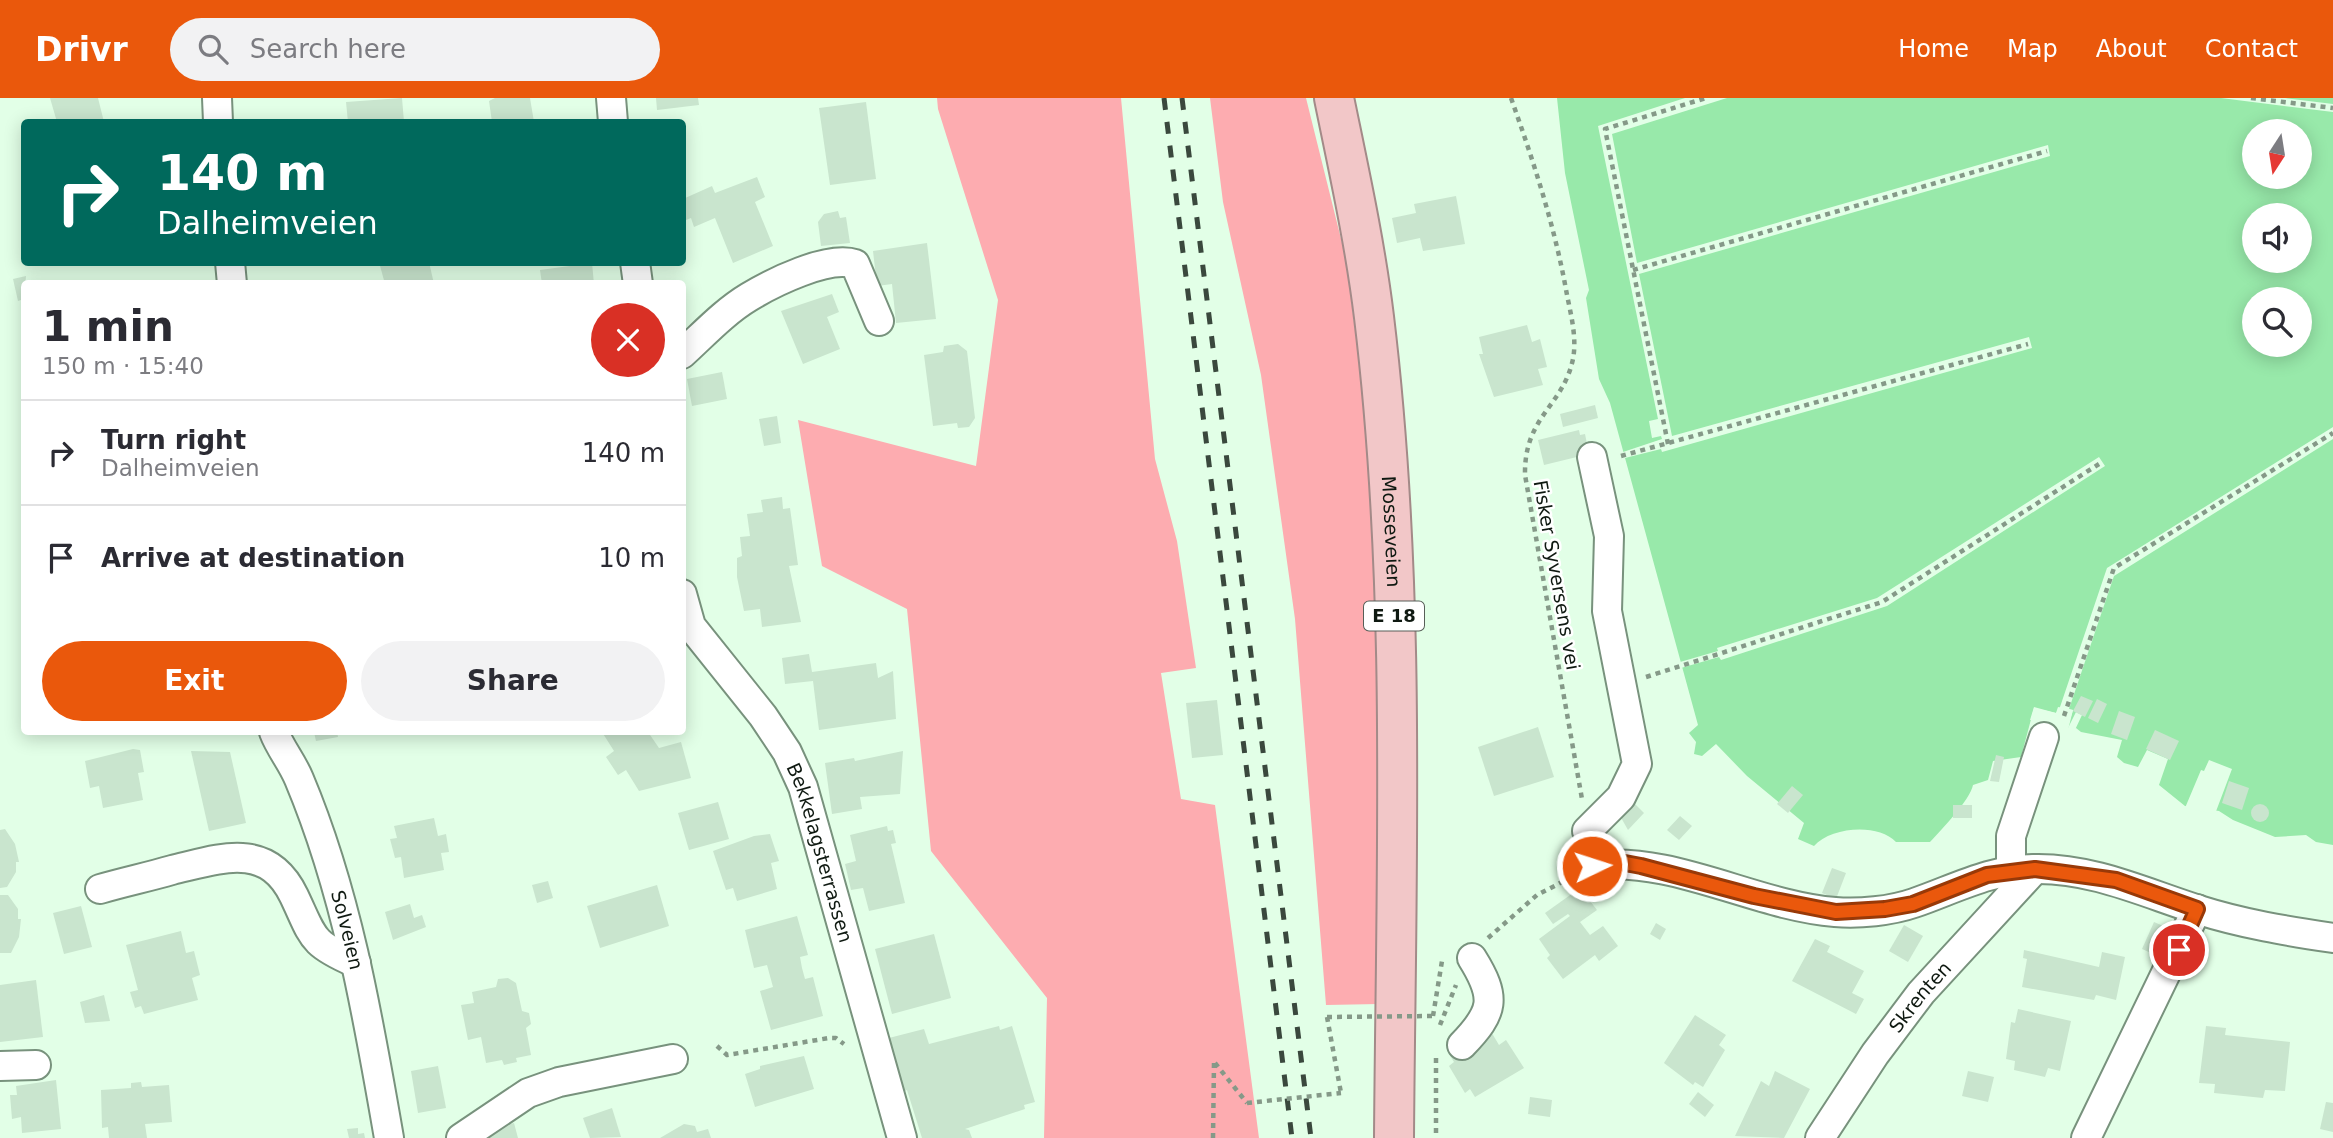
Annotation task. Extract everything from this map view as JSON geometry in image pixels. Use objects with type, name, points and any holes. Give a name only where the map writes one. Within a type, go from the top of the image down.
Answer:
[{"type":"highway","name":"Mosseveien","points":[[1334,98],[1372,303],[1390,493],[1396,709],[1394,1138]]},
{"type":"street","points":[[217,98],[218,119]]},
{"type":"street","points":[[611,98],[613,119]]},
{"type":"street","points":[[686,351],[747,298],[788,278],[834,262],[855,264],[879,321]]},
{"type":"street","points":[[1587,831],[1621,797],[1637,764],[1607,611],[1608,536],[1592,459]]},
{"type":"street","name":"Bekkelagsterrassen","points":[[687,629],[763,716],[787,752],[803,787],[902,1138]]},
{"type":"street","name":"Solveien","points":[[276,735],[299,778],[333,879],[356,962],[389,1138]]},
{"type":"street","points":[[2023,870],[2011,835],[2043,737]]},
{"type":"street","points":[[100,889],[222,858],[253,859],[271,867],[286,883],[317,942],[356,962]]},
{"type":"street","points":[[1592,866],[1636,865],[1754,896],[1836,912],[1913,904],[1961,883],[2023,870],[2116,880],[2197,909],[2268,928],[2333,938]]},
{"type":"street","name":"Skrenten","points":[[1820,1138],[1875,1054],[1921,993],[2023,870]]},
{"type":"street","points":[[2085,1138],[2197,909]]},
{"type":"street","points":[[1449,1050],[1485,1020],[1489,1010],[1486,987],[1472,958]]},
{"type":"street","points":[[461,1138],[528,1093],[559,1082],[673,1059]]},
{"type":"street","points":[[0,1066],[36,1065]]},
{"type":"path","name":"Fisker Syversens vei","points":[[1511,98],[1551,217],[1573,330],[1573,357],[1569,374],[1532,429],[1525,475],[1587,831]]},
{"type":"path","points":[[1668,444],[1605,129],[1706,98]]},
{"type":"path","points":[[2251,98],[2333,108]]},
{"type":"path","points":[[1633,270],[2047,151]]},
{"type":"path","points":[[1592,459],[1668,444],[2028,344]]},
{"type":"path","points":[[2066,709],[2114,568],[2333,433]]},
{"type":"path","points":[[1622,685],[1882,602],[2099,464]]},
{"type":"path","points":[[1472,958],[1499,926],[1537,895],[1592,866]]},
{"type":"path","points":[[1213,1138],[1214,1063],[1247,1102],[1341,1093],[1327,1017],[1433,1016],[1443,956]]},
{"type":"path","points":[[1439,1029],[1441,1016],[1451,999]]},
{"type":"path","points":[[717,1046],[727,1055],[836,1038],[844,1044],[849,1057]]},
{"type":"path","points":[[1436,1138],[1449,1050]]},
{"type":"shaded area","points":[[937,98],[1121,98],[1155,459],[1177,541],[1196,668],[1161,673],[1181,799],[1215,805],[1259,1138],[1044,1138],[1047,998],[931,851],[907,609],[822,566],[798,420],[976,466],[998,300],[938,109]]},
{"type":"shaded area","points":[[1210,98],[1306,98],[1346,259],[1373,472],[1382,762],[1379,1004],[1326,1005],[1295,619],[1261,375],[1223,202]]},
{"type":"shaded area","points":[[1557,98],[2333,98],[2333,845],[2316,842],[2306,835],[2275,837],[2233,820],[2219,811],[2185,806],[2159,785],[2168,759],[2147,750],[2138,767],[2124,763],[2117,757],[2122,740],[2081,732],[2076,728],[2068,730],[2073,710],[2058,707],[2056,713],[2034,708],[2021,757],[1993,761],[1988,780],[1973,785],[1961,806],[1930,842],[1896,842],[1888,836],[1867,830],[1843,831],[1814,846],[1798,839],[1804,823],[1747,776],[1716,744],[1702,756],[1694,754],[1696,742],[1689,733],[1698,725],[1610,403],[1599,379],[1586,298],[1589,290],[1565,173]]},
{"type":"pier","points":[[1685,98],[1727,98],[1612,134],[1637,263],[2048,145],[2050,156],[1639,274],[1672,436],[2029,337],[2032,348],[1662,452],[1661,449],[1625,458],[1623,452],[1662,439],[1661,436],[1652,438],[1649,421],[1658,419],[1598,126]]},
{"type":"pier","points":[[2221,98],[2285,98],[2333,104],[2333,112]]},
{"type":"pier","points":[[2333,427],[2333,439],[2114,576],[2069,709],[2073,710],[2067,730],[2076,712],[2082,715],[2074,732],[2067,734],[2063,730],[2068,713],[2060,711],[2056,716],[2036,712],[2034,720],[2030,720],[2034,707],[2056,713],[2060,707],[2107,568]]},
{"type":"pier","points":[[2099,457],[2105,466],[1887,606],[1721,660],[1719,657],[1681,668],[1680,662],[1718,651],[1717,648],[1877,598]]},
{"type":"pier","points":[[2209,760],[2232,769],[2215,814],[2185,808],[2201,770],[2204,771]]},
{"type":"building","points":[[50,98],[98,98],[103,119],[56,119]]},
{"type":"building","points":[[402,98],[404,119],[348,119],[346,102]]},
{"type":"building","points":[[495,98],[530,98],[534,119],[492,119],[489,101]]},
{"type":"building","points":[[656,98],[698,98],[699,105],[657,110]]},
{"type":"building","points":[[866,102],[876,179],[830,185],[819,108]]},
{"type":"building","points":[[757,177],[765,197],[755,202],[773,246],[733,263],[715,218],[694,227],[691,218],[686,220],[686,198],[712,186],[715,193]]},
{"type":"building","points":[[1456,196],[1465,244],[1423,251],[1420,238],[1397,243],[1392,218],[1416,213],[1414,204]]},
{"type":"building","points":[[838,211],[840,218],[846,217],[850,243],[821,246],[818,222],[824,214]]},
{"type":"building","points":[[927,243],[936,319],[896,323],[892,284],[877,286],[873,251]]},
{"type":"building","points":[[380,266],[430,266],[433,280],[384,280]]},
{"type":"building","points":[[592,266],[594,280],[541,280],[540,270]]},
{"type":"building","points":[[26,276],[26,280],[21,280],[21,300],[18,301],[13,279]]},
{"type":"building","points":[[832,294],[839,312],[827,317],[840,349],[803,364],[781,311]]},
{"type":"building","points":[[1527,325],[1532,342],[1540,339],[1547,367],[1538,369],[1543,385],[1494,397],[1479,354],[1483,354],[1479,337]]},
{"type":"building","points":[[958,344],[967,351],[975,418],[969,427],[958,428],[957,423],[933,426],[924,355],[943,352],[944,346]]},
{"type":"building","points":[[722,372],[727,399],[692,406],[687,379]]},
{"type":"building","points":[[1595,405],[1598,418],[1563,427],[1560,414]]},
{"type":"building","points":[[777,416],[781,443],[764,446],[759,419]]},
{"type":"building","points":[[1579,430],[1580,435],[1585,434],[1588,449],[1585,455],[1544,465],[1538,440]]},
{"type":"building","points":[[782,497],[783,509],[790,508],[798,565],[789,566],[801,622],[762,627],[760,609],[744,611],[737,577],[737,558],[742,556],[740,537],[750,536],[747,514],[763,512],[761,500]]},
{"type":"building","points":[[809,654],[812,672],[876,663],[878,678],[893,671],[896,719],[819,730],[813,681],[785,684],[782,658]]},
{"type":"building","points":[[2081,696],[2093,701],[2085,717],[2073,711]]},
{"type":"building","points":[[2097,699],[2107,704],[2098,723],[2088,718]]},
{"type":"building","points":[[1217,700],[1223,755],[1192,758],[1186,703]]},
{"type":"building","points":[[2119,711],[2135,717],[2127,740],[2111,734]]},
{"type":"building","points":[[1538,727],[1554,777],[1494,796],[1478,747]]},
{"type":"building","points":[[2155,730],[2179,741],[2170,760],[2146,749]]},
{"type":"building","points":[[315,735],[338,735],[338,737],[316,741]]},
{"type":"building","points":[[604,735],[650,735],[659,748],[681,742],[691,778],[639,791],[626,770],[618,775],[606,757],[614,751]]},
{"type":"building","points":[[133,749],[140,750],[144,772],[138,773],[143,800],[103,808],[99,786],[90,788],[85,761]]},
{"type":"building","points":[[191,751],[230,752],[246,823],[209,831]]},
{"type":"building","points":[[903,751],[900,794],[860,797],[862,809],[832,814],[825,763],[854,758],[855,761]]},
{"type":"building","points":[[1996,755],[2004,757],[1999,782],[1990,781]]},
{"type":"building","points":[[2229,781],[2249,788],[2242,810],[2222,803]]},
{"type":"building","points":[[1792,786],[1803,795],[1788,813],[1777,804]]},
{"type":"building","points":[[1632,801],[1644,813],[1628,830],[1619,814]]},
{"type":"building","points":[[718,802],[729,839],[689,850],[678,813]]},
{"type":"building","points":[[2256,804],[2264,804],[2269,813],[2267,820],[2256,822],[2251,817],[2251,809]]},
{"type":"building","points":[[1953,805],[1972,805],[1972,818],[1953,818]]},
{"type":"building","points":[[1680,816],[1692,826],[1679,840],[1667,830]]},
{"type":"building","points":[[434,818],[438,836],[446,834],[449,852],[441,853],[444,870],[404,878],[401,857],[395,858],[390,839],[397,838],[394,826]]},
{"type":"building","points":[[887,826],[888,831],[893,830],[896,843],[891,844],[905,903],[869,911],[863,888],[851,890],[845,864],[856,861],[850,835]]},
{"type":"building","points":[[5,829],[15,844],[19,862],[16,862],[16,872],[7,887],[0,888],[0,830]]},
{"type":"building","points":[[770,834],[779,861],[771,863],[777,889],[737,901],[733,888],[726,890],[713,851],[754,836]]},
{"type":"building","points":[[1832,868],[1846,873],[1836,899],[1822,893]]},
{"type":"building","points":[[548,881],[553,898],[537,903],[532,885]]},
{"type":"building","points":[[657,885],[669,926],[600,948],[587,906]]},
{"type":"building","points":[[1580,888],[1597,910],[1580,922],[1590,935],[1603,926],[1618,946],[1599,961],[1595,955],[1563,979],[1547,958],[1550,955],[1539,939],[1570,916],[1568,914],[1553,924],[1545,913]]},
{"type":"building","points":[[0,895],[8,895],[18,909],[18,919],[21,919],[19,937],[11,953],[0,953]]},
{"type":"building","points":[[410,904],[414,918],[422,915],[426,927],[393,940],[385,912]]},
{"type":"building","points":[[81,906],[92,947],[64,954],[53,913]]},
{"type":"building","points":[[797,916],[808,955],[800,957],[802,968],[805,979],[813,977],[823,1016],[771,1030],[760,991],[773,987],[767,965],[754,968],[745,930]]},
{"type":"building","points":[[2154,922],[2177,932],[2165,959],[2142,949]]},
{"type":"building","points":[[1656,923],[1666,929],[1660,940],[1650,934]]},
{"type":"building","points":[[1904,925],[1923,936],[1908,962],[1889,951]]},
{"type":"building","points":[[181,931],[186,953],[194,951],[200,975],[192,978],[198,1000],[144,1014],[141,1006],[135,1008],[130,992],[138,990],[126,945]]},
{"type":"building","points":[[934,934],[951,998],[892,1014],[875,949]]},
{"type":"building","points":[[1815,939],[1830,946],[1827,952],[1864,971],[1852,993],[1864,999],[1856,1014],[1792,981]]},
{"type":"building","points":[[2024,950],[2099,967],[2102,952],[2125,957],[2116,1000],[2096,995],[2094,1000],[2022,987],[2027,959],[2023,958]]},
{"type":"building","points":[[508,978],[516,983],[522,1011],[529,1013],[531,1024],[526,1028],[531,1055],[516,1058],[517,1062],[504,1065],[502,1060],[486,1063],[481,1037],[468,1040],[461,1005],[474,1003],[472,992],[496,987],[498,979]]},
{"type":"building","points":[[36,980],[43,1037],[0,1042],[0,985]]},
{"type":"building","points":[[104,995],[110,1021],[85,1023],[80,1002]]},
{"type":"building","points":[[2018,1009],[2071,1021],[2060,1071],[2048,1068],[2045,1077],[2014,1070],[2015,1061],[2006,1059],[2011,1022],[2015,1023]]},
{"type":"building","points":[[1695,1015],[1726,1035],[1719,1045],[1725,1050],[1703,1087],[1695,1082],[1693,1085],[1664,1063]]},
{"type":"building","points":[[999,1026],[1000,1030],[1012,1026],[1035,1102],[1024,1105],[1025,1109],[965,1129],[969,1130],[972,1138],[922,1138],[907,1090],[902,1092],[885,1039],[924,1029],[929,1044]]},
{"type":"building","points":[[2206,1026],[2226,1028],[2225,1035],[2290,1042],[2285,1091],[2265,1090],[2263,1098],[2214,1093],[2215,1084],[2199,1083]]},
{"type":"building","points":[[1490,1030],[1499,1045],[1506,1040],[1524,1068],[1475,1097],[1470,1089],[1465,1093],[1449,1066],[1454,1062],[1449,1054]]},
{"type":"building","points":[[804,1056],[814,1089],[755,1107],[745,1074],[760,1069],[760,1066]]},
{"type":"building","points":[[438,1066],[446,1108],[418,1113],[411,1071]]},
{"type":"building","points":[[1775,1071],[1810,1089],[1784,1138],[1735,1136],[1761,1081],[1769,1086]]},
{"type":"building","points":[[1968,1071],[1994,1077],[1988,1102],[1962,1096]]},
{"type":"building","points":[[56,1080],[61,1129],[22,1133],[21,1117],[12,1119],[10,1095],[17,1095],[16,1086]]},
{"type":"building","points":[[141,1082],[142,1087],[169,1085],[172,1122],[145,1124],[147,1138],[109,1138],[108,1127],[102,1128],[101,1090],[131,1088],[131,1083]]},
{"type":"building","points":[[1698,1092],[1714,1105],[1705,1117],[1689,1104]]},
{"type":"building","points":[[1530,1097],[1552,1100],[1550,1117],[1528,1114]]},
{"type":"building","points":[[2326,1102],[2333,1103],[2333,1132],[2320,1129]]},
{"type":"building","points":[[612,1108],[621,1137],[590,1138],[583,1118]]},
{"type":"building","points":[[514,1123],[518,1138],[481,1138],[480,1132]]},
{"type":"building","points":[[684,1124],[695,1126],[697,1132],[708,1129],[711,1138],[660,1138]]},
{"type":"building","points":[[358,1128],[358,1134],[364,1133],[365,1138],[349,1138],[347,1129]]},
{"type":"railway","points":[[1164,98],[1292,1138]]},
{"type":"railway","points":[[1182,98],[1311,1138]]},
{"type":"route","points":[[1592,866],[1625,863],[1641,866],[1754,896],[1836,912],[1913,904],[1987,875],[2035,869],[2082,874],[2116,880],[2197,909],[2179,950]]}]
